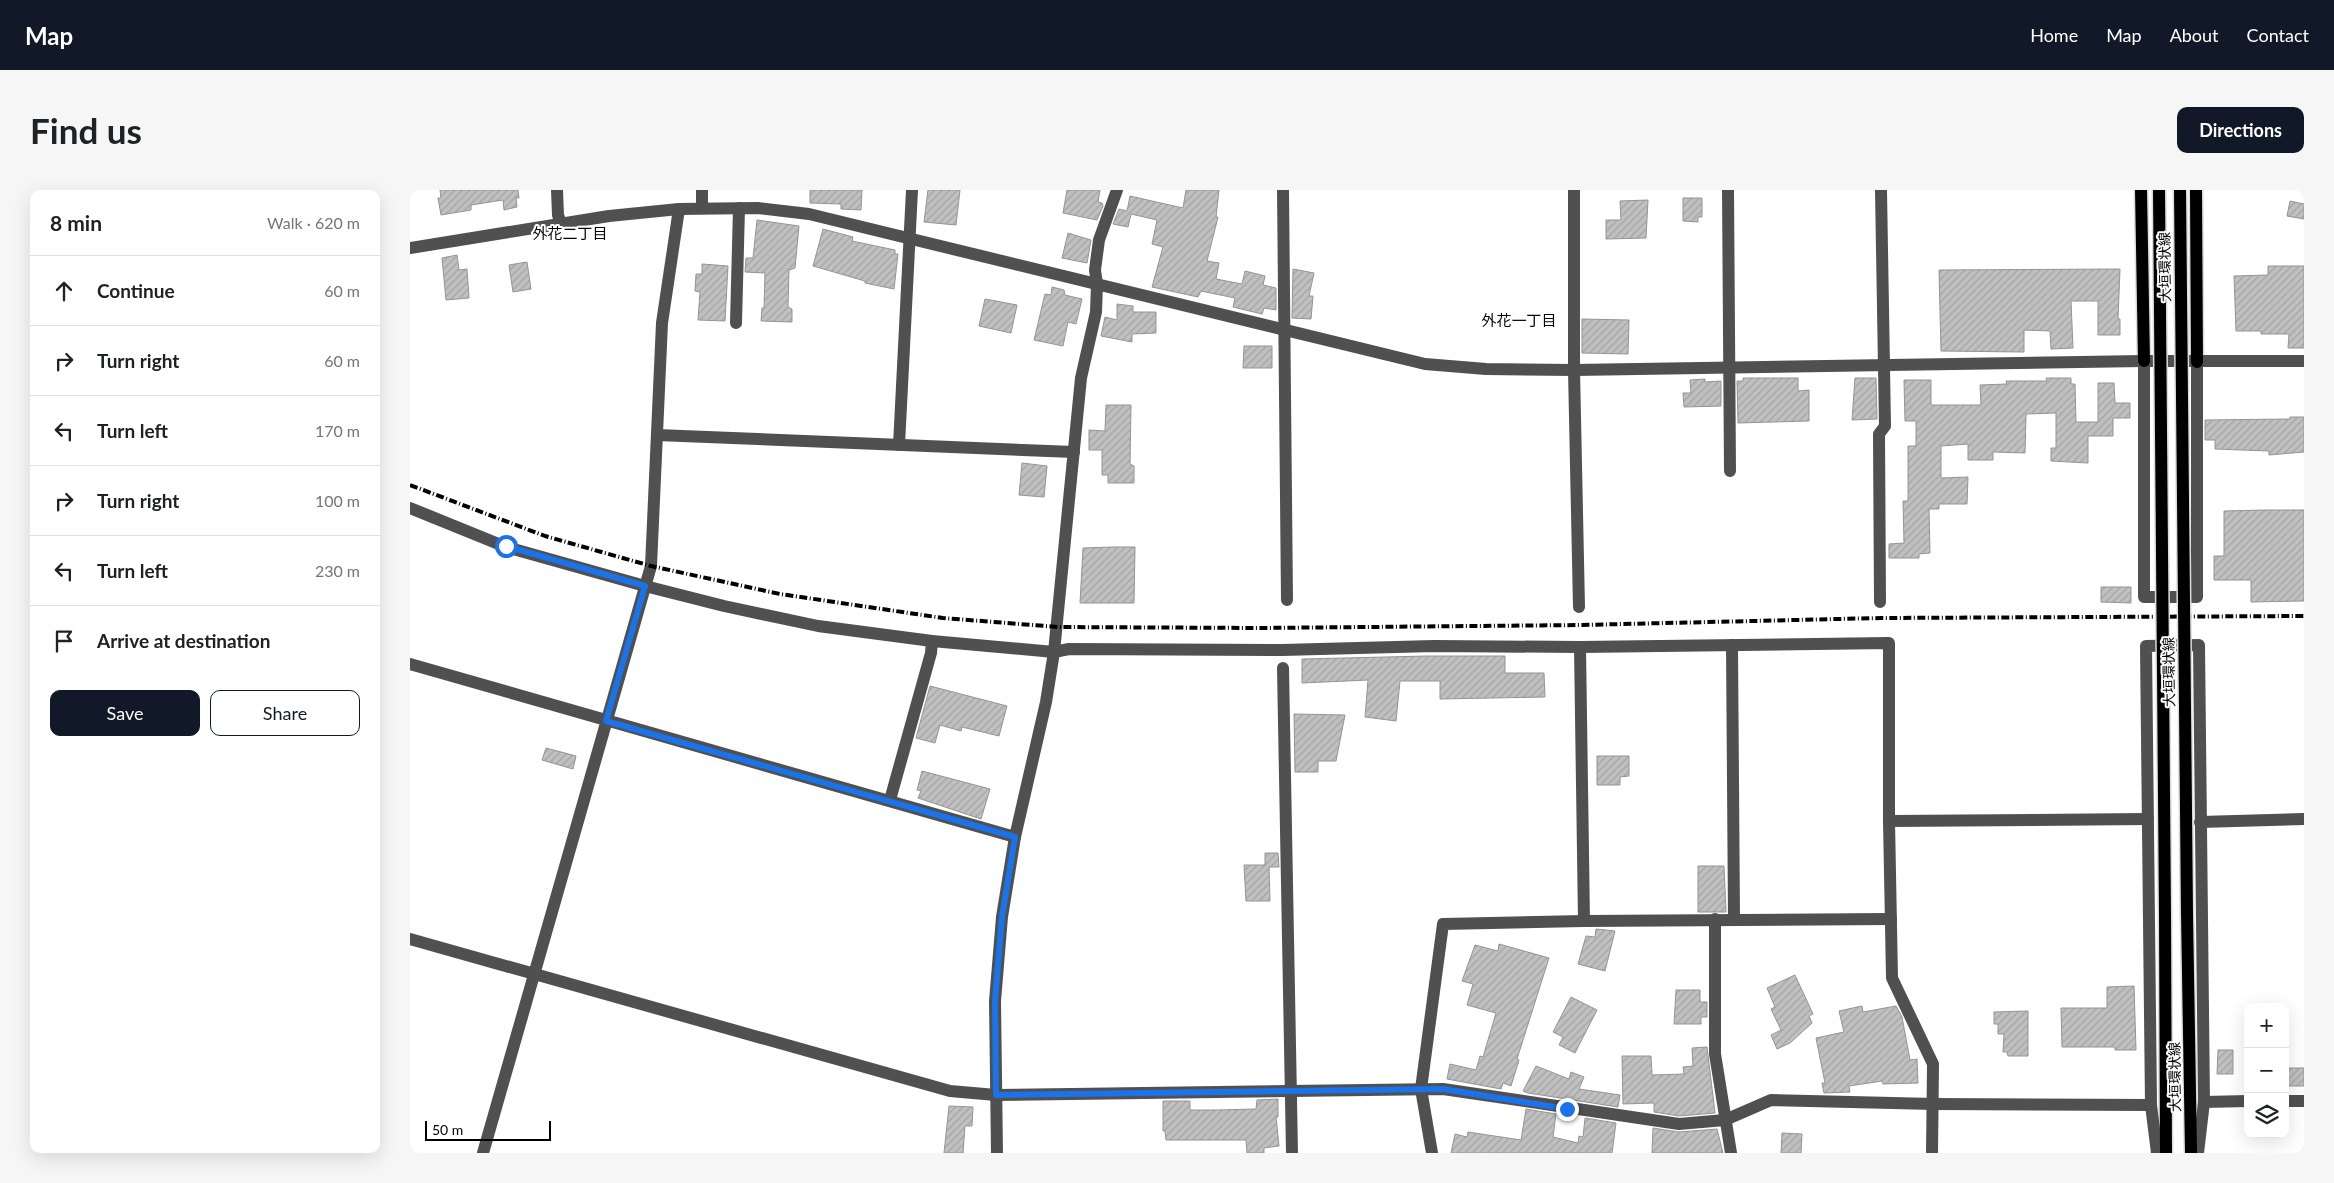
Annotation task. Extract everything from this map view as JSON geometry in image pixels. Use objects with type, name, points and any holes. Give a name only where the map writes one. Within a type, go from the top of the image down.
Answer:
[{"type":"main road","points":[[2141,190],[2144,361]]},
{"type":"main road","name":"大垣環状線","points":[[2159,190],[2166,914],[2166,1153]]},
{"type":"main road","name":"大垣環状線","points":[[2180,190],[2191,1153]]},
{"type":"main road","points":[[2196,190],[2197,362]]},
{"type":"street","points":[[558,190],[558,215],[561,224]]},
{"type":"street","points":[[702,190],[702,207]]},
{"type":"street","points":[[898,445],[912,190]]},
{"type":"street","points":[[997,1153],[995,1001],[1002,917],[1015,837],[1046,702],[1054,652],[1081,378],[1096,312],[1097,284],[1095,270],[1099,240],[1116,190]]},
{"type":"street","points":[[1283,190],[1287,600]]},
{"type":"street","points":[[1574,190],[1574,370],[1579,607]]},
{"type":"street","points":[[1728,190],[1730,471]]},
{"type":"street","points":[[1880,190],[1884,426],[1879,434],[1880,602]]},
{"type":"street","points":[[410,248],[561,224],[679,209],[702,207],[739,208],[809,214],[1425,364],[1486,369],[1574,370],[2144,361],[2304,361]]},
{"type":"street","points":[[736,322],[739,208]]},
{"type":"street","points":[[483,1153],[651,566],[662,323],[679,209]]},
{"type":"street","points":[[2144,361],[2144,597],[2197,597],[2197,362]]},
{"type":"street","points":[[657,435],[1074,452]]},
{"type":"street","points":[[410,508],[506,546],[645,586],[818,626],[932,641],[1054,652],[1069,650],[1434,646],[1580,647],[1889,643],[1889,821],[1892,978],[1933,1064],[1932,1153]]},
{"type":"street","points":[[890,800],[932,641]]},
{"type":"street","points":[[1732,645],[1734,919]]},
{"type":"street","points":[[2156,1153],[2151,1105],[2146,646],[2198,645],[2204,1102],[2198,1153]]},
{"type":"street","points":[[1580,647],[1584,921]]},
{"type":"street","points":[[410,664],[1015,837]]},
{"type":"street","points":[[1283,668],[1292,1153]]},
{"type":"street","points":[[1889,821],[2148,819]]},
{"type":"street","points":[[2200,822],[2304,819]]},
{"type":"street","points":[[1432,1153],[1420,1089],[1443,924],[1715,919],[1891,919]]},
{"type":"street","points":[[1715,919],[1715,1054],[1731,1153]]},
{"type":"street","points":[[410,939],[950,1092],[996,1095],[1443,1089],[1679,1124],[1726,1120],[1771,1100],[1934,1104],[2151,1105]]},
{"type":"street","points":[[2289,1101],[2304,1100]]},
{"type":"street","points":[[2204,1102],[2244,1101]]},
{"type":"building","points":[[440,190],[518,190],[519,198],[516,198],[517,207],[504,210],[503,200],[471,205],[471,210],[441,215],[438,198],[441,198]]},
{"type":"building","points":[[810,190],[862,190],[861,210],[841,209],[841,204],[810,203]]},
{"type":"building","points":[[928,190],[960,190],[956,225],[924,222]]},
{"type":"building","points":[[1067,190],[1100,190],[1098,202],[1102,203],[1103,206],[1097,220],[1063,213]]},
{"type":"building","points":[[1186,190],[1219,190],[1216,217],[1218,217],[1207,261],[1219,263],[1216,279],[1242,284],[1245,271],[1265,276],[1263,285],[1276,288],[1276,310],[1264,308],[1262,314],[1233,307],[1235,298],[1201,291],[1198,297],[1152,287],[1163,247],[1152,244],[1157,220],[1131,214],[1128,227],[1113,224],[1119,209],[1127,211],[1130,196],[1183,208]]},
{"type":"building","points":[[1683,198],[1702,198],[1702,217],[1698,217],[1698,222],[1683,221]]},
{"type":"building","points":[[1648,200],[1646,238],[1606,239],[1606,220],[1621,220],[1620,201]]},
{"type":"building","points":[[2290,201],[2304,204],[2304,219],[2287,216]]},
{"type":"building","points":[[757,220],[799,226],[795,268],[789,270],[788,307],[792,309],[792,322],[761,321],[762,308],[764,308],[765,273],[745,272],[746,258],[753,258]]},
{"type":"building","points":[[823,229],[853,237],[852,241],[895,250],[895,254],[898,254],[894,289],[865,283],[865,281],[813,266]]},
{"type":"building","points":[[1068,233],[1091,240],[1087,263],[1062,258]]},
{"type":"building","points":[[457,255],[459,270],[467,269],[469,298],[446,300],[442,258]]},
{"type":"building","points":[[527,262],[531,289],[513,292],[509,265]]},
{"type":"building","points":[[702,264],[728,266],[725,321],[698,320],[700,292],[695,291],[696,274],[702,274]]},
{"type":"building","points":[[2268,266],[2304,266],[2304,348],[2288,348],[2289,334],[2261,334],[2261,331],[2236,331],[2234,276],[2268,275]]},
{"type":"building","points":[[1293,269],[1314,273],[1309,296],[1313,296],[1311,319],[1292,318]]},
{"type":"building","points":[[2120,269],[2118,319],[2120,319],[2120,335],[2098,335],[2098,301],[2071,301],[2073,348],[2051,349],[2050,331],[2024,330],[2024,352],[1941,351],[1939,270]]},
{"type":"building","points":[[1052,287],[1064,290],[1065,295],[1082,299],[1076,324],[1068,322],[1063,346],[1034,340],[1045,294],[1051,295]]},
{"type":"building","points":[[985,299],[1017,305],[1011,333],[979,326]]},
{"type":"building","points":[[1117,304],[1133,306],[1133,312],[1156,312],[1156,333],[1132,334],[1132,342],[1101,336],[1105,317],[1117,320]]},
{"type":"building","points":[[1582,319],[1629,320],[1628,354],[1582,353]]},
{"type":"building","points":[[1244,346],[1272,346],[1272,368],[1243,368]]},
{"type":"building","points":[[1743,378],[1798,378],[1798,391],[1809,390],[1809,421],[1738,423],[1737,381],[1743,381]]},
{"type":"building","points":[[1855,378],[1876,378],[1877,419],[1852,420]]},
{"type":"building","points":[[2046,378],[2071,378],[2071,384],[2075,384],[2076,422],[2098,422],[2098,383],[2114,383],[2115,403],[2130,403],[2130,418],[2113,418],[2113,436],[2088,436],[2088,463],[2051,461],[2051,448],[2056,448],[2056,413],[2026,414],[2025,453],[1993,452],[1993,460],[1968,460],[1968,444],[1941,446],[1941,478],[1968,477],[1967,504],[1939,504],[1939,509],[1929,509],[1930,553],[1919,554],[1919,558],[1889,558],[1889,544],[1904,543],[1903,501],[1908,501],[1908,446],[1916,446],[1916,421],[1905,421],[1904,380],[1931,380],[1931,405],[1981,405],[1980,385],[2007,384],[2006,381],[2047,381]]},
{"type":"building","points":[[1705,379],[1705,382],[1721,381],[1721,406],[1684,407],[1683,393],[1691,393],[1690,380]]},
{"type":"building","points":[[1106,405],[1131,405],[1130,464],[1134,466],[1134,483],[1108,483],[1108,475],[1102,475],[1102,450],[1089,450],[1089,430],[1105,431]]},
{"type":"building","points":[[2290,417],[2304,417],[2304,452],[2269,455],[2269,451],[2215,449],[2215,440],[2205,440],[2205,420],[2290,419]]},
{"type":"building","points":[[1022,463],[1047,466],[1044,497],[1019,495]]},
{"type":"building","points":[[2304,510],[2304,601],[2251,602],[2251,580],[2214,580],[2214,556],[2224,556],[2224,511]]},
{"type":"building","points":[[1135,547],[1134,603],[1080,603],[1083,548]]},
{"type":"building","points":[[2101,587],[2131,587],[2131,603],[2101,602]]},
{"type":"building","points":[[1505,656],[1505,673],[1544,673],[1545,697],[1440,699],[1440,681],[1400,681],[1396,721],[1365,717],[1368,680],[1302,683],[1302,659]]},
{"type":"building","points":[[930,686],[1007,706],[999,736],[962,727],[961,731],[940,725],[935,743],[916,738]]},
{"type":"building","points":[[1294,714],[1345,715],[1336,761],[1318,761],[1318,772],[1295,772]]},
{"type":"building","points":[[546,748],[576,756],[573,769],[542,760]]},
{"type":"building","points":[[1597,756],[1629,756],[1629,776],[1620,777],[1620,785],[1597,785]]},
{"type":"building","points":[[922,771],[990,789],[981,819],[918,798],[921,791],[917,790]]},
{"type":"building","points":[[1265,853],[1278,853],[1279,867],[1269,867],[1270,901],[1246,901],[1244,865],[1265,865]]},
{"type":"building","points":[[1698,866],[1724,866],[1726,912],[1698,912]]},
{"type":"building","points":[[1596,929],[1615,931],[1605,971],[1578,964],[1586,936],[1595,937]]},
{"type":"building","points":[[1499,944],[1549,958],[1517,1059],[1519,1060],[1511,1086],[1503,1083],[1501,1089],[1447,1079],[1450,1064],[1476,1070],[1480,1056],[1483,1057],[1496,1013],[1467,1005],[1473,984],[1462,981],[1475,945],[1498,951]]},
{"type":"building","points":[[1795,975],[1813,1014],[1809,1016],[1812,1023],[1790,1043],[1777,1049],[1771,1035],[1781,1030],[1771,1009],[1775,1007],[1767,988]]},
{"type":"building","points":[[2134,986],[2136,1050],[2115,1050],[2115,1047],[2062,1047],[2061,1008],[2107,1008],[2107,987]]},
{"type":"building","points":[[1676,990],[1700,990],[1700,1002],[1707,1002],[1707,1017],[1701,1017],[1701,1024],[1674,1024]]},
{"type":"building","points":[[1571,997],[1597,1010],[1575,1053],[1559,1045],[1563,1037],[1553,1032]]},
{"type":"building","points":[[1862,1006],[1863,1012],[1896,1006],[1902,1017],[1910,1060],[1917,1059],[1918,1083],[1883,1084],[1882,1081],[1849,1086],[1850,1092],[1824,1093],[1822,1083],[1825,1083],[1816,1038],[1844,1032],[1839,1011]]},
{"type":"building","points":[[2028,1011],[2028,1056],[2008,1056],[2007,1052],[2003,1052],[2004,1034],[1998,1034],[1998,1024],[1994,1024],[1994,1012]]},
{"type":"building","points":[[1707,1047],[1715,1113],[1679,1116],[1654,1112],[1654,1103],[1623,1104],[1622,1056],[1651,1056],[1652,1075],[1684,1074],[1683,1067],[1693,1066],[1692,1048]]},
{"type":"building","points":[[2218,1050],[2233,1050],[2233,1074],[2217,1074]]},
{"type":"building","points":[[1536,1066],[1569,1079],[1571,1072],[1584,1077],[1579,1089],[1620,1095],[1618,1107],[1523,1091]]},
{"type":"building","points":[[2289,1068],[2304,1068],[2304,1086],[2289,1086]]},
{"type":"building","points":[[1278,1099],[1278,1117],[1276,1117],[1279,1146],[1264,1148],[1264,1153],[1247,1153],[1246,1140],[1166,1140],[1165,1131],[1163,1131],[1163,1101],[1190,1101],[1190,1110],[1217,1110],[1256,1109],[1257,1100]]},
{"type":"building","points":[[949,1106],[973,1107],[972,1126],[965,1126],[963,1153],[944,1153]]},
{"type":"building","points":[[1526,1109],[1556,1114],[1553,1137],[1578,1143],[1579,1136],[1583,1137],[1585,1118],[1616,1123],[1612,1153],[1451,1153],[1455,1134],[1467,1137],[1468,1132],[1521,1140]]},
{"type":"building","points":[[1653,1128],[1679,1132],[1717,1129],[1723,1153],[1652,1153]]},
{"type":"building","points":[[1782,1133],[1802,1134],[1801,1153],[1781,1153]]},
{"type":"railway","points":[[410,485],[545,536],[651,566],[780,594],[943,618],[1058,627],[1259,628],[1581,625],[1881,618],[2304,616]]},
{"type":"district","name":"外花二丁目","points":[[570,234]]},
{"type":"district","name":"外花一丁目","points":[[1519,321]]},
{"type":"route","points":[[506,546],[645,586],[606,721],[1015,837],[1002,917],[995,1001],[996,1095],[1443,1089],[1567,1109]]}]
